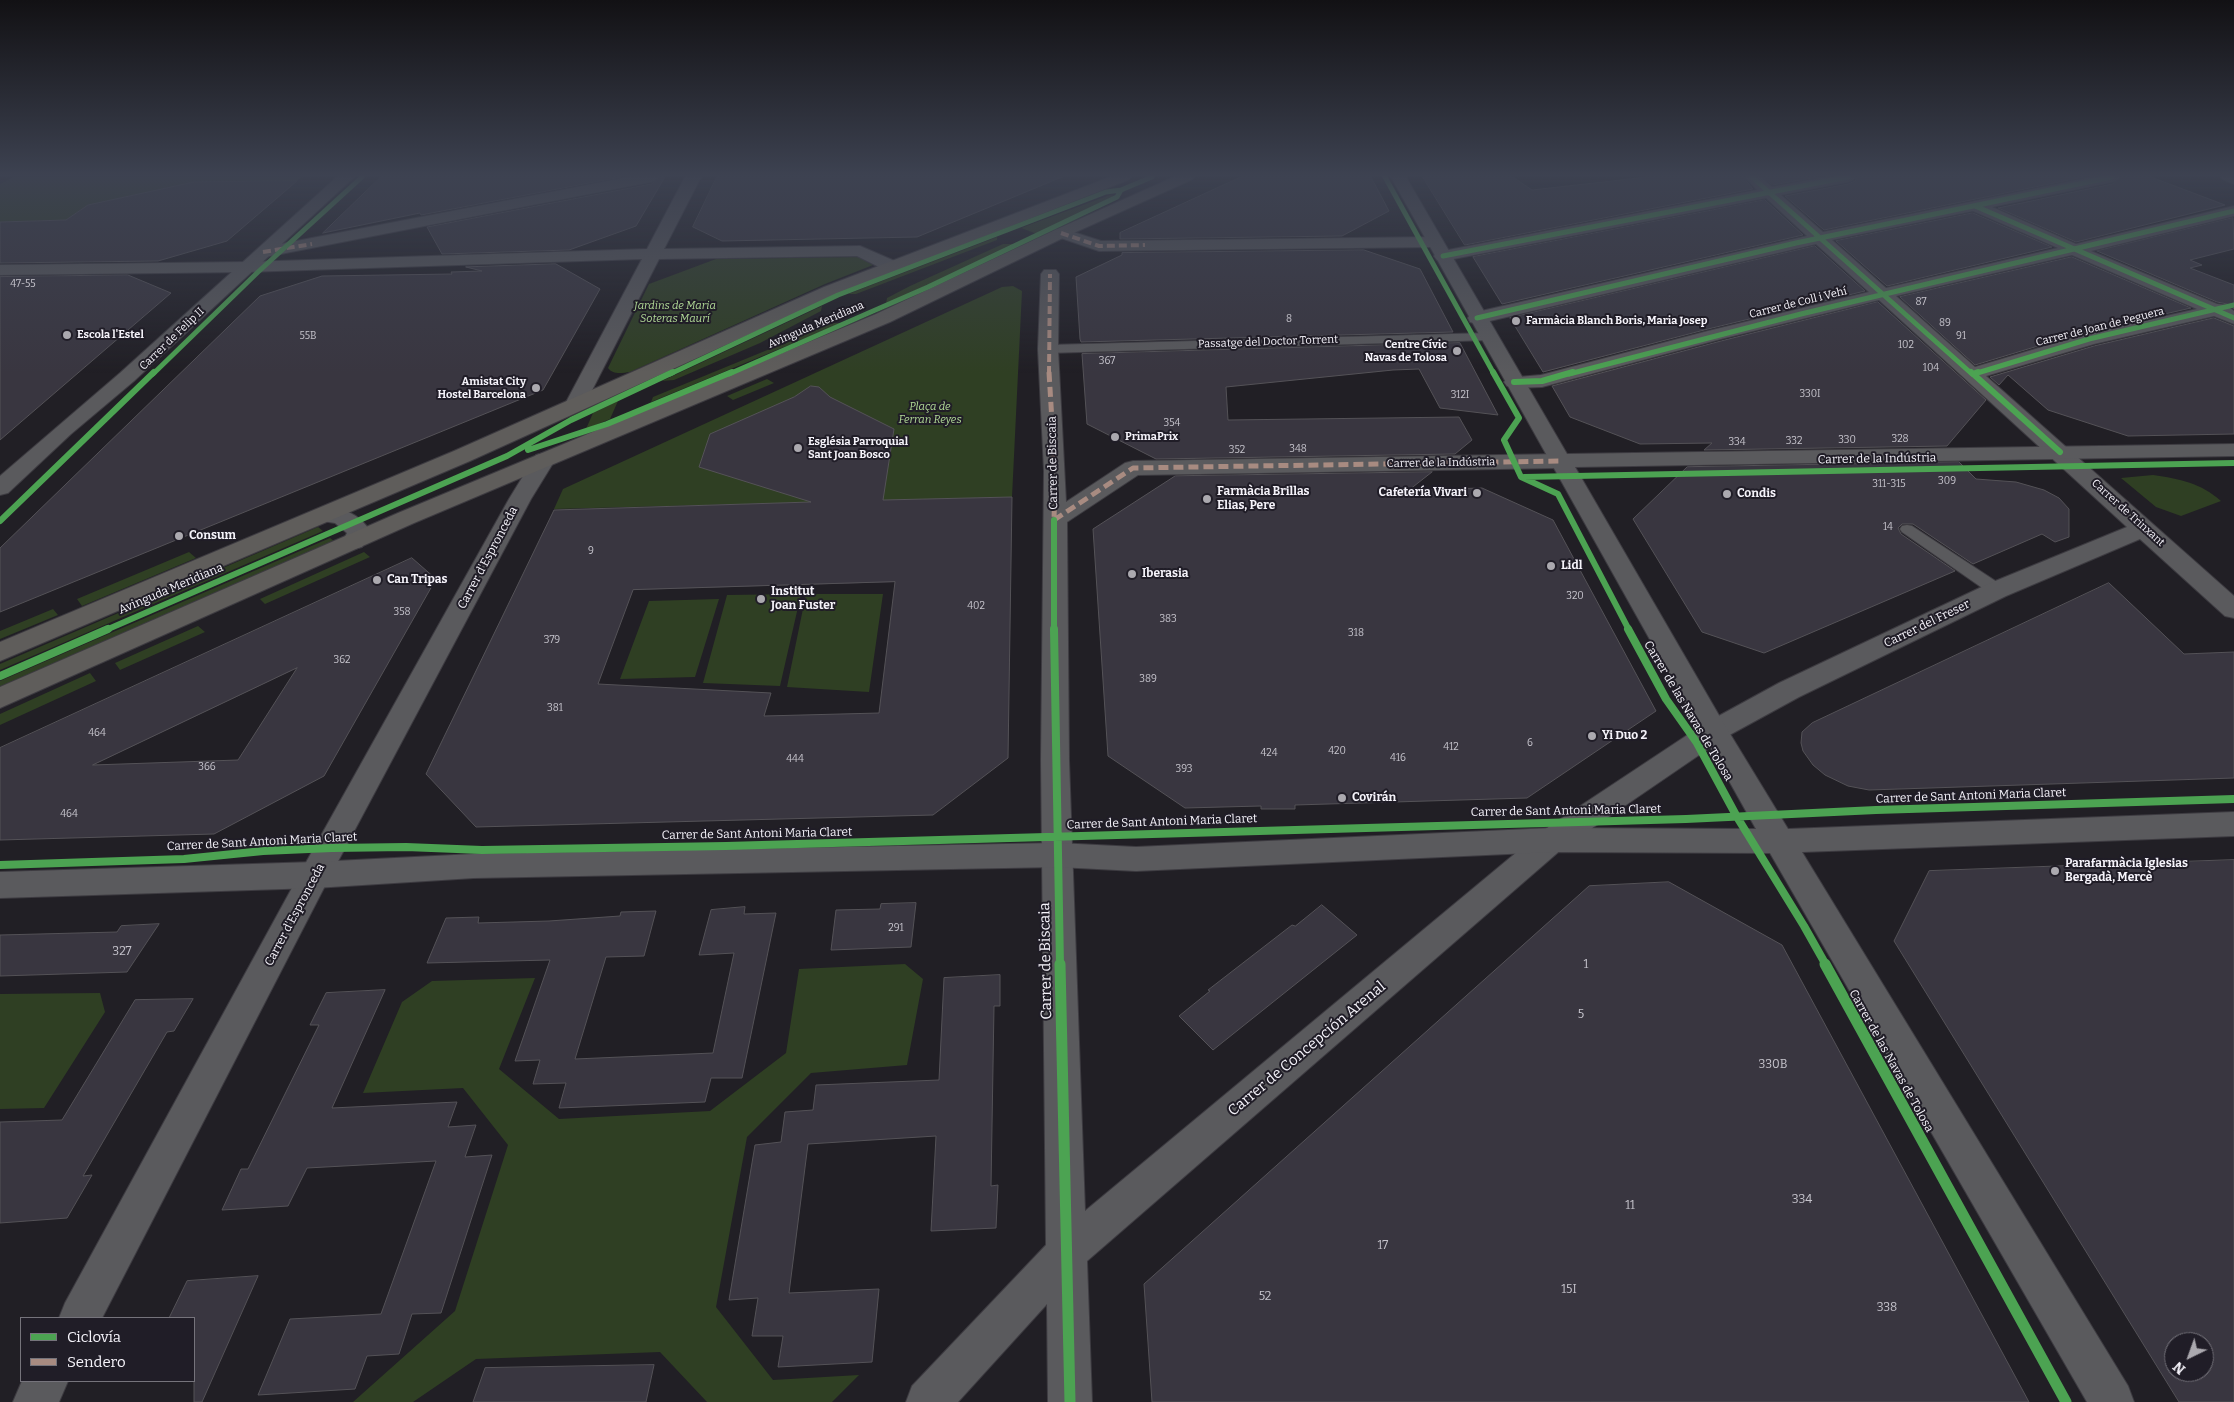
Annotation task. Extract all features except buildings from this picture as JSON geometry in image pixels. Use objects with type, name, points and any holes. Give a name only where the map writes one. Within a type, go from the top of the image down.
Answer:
[{"type":"main road","name":"Avinguda Meridiana","points":[[0,652],[324,515],[574,406],[830,291],[956,242]]},
{"type":"main road","name":"Avinguda Meridiana","points":[[0,698],[544,460],[883,318],[1049,242]]},
{"type":"main road","points":[[544,460],[574,406]]},
{"type":"street","name":"Carrer de Felip II","points":[[0,488],[64,430],[127,377],[274,242]]},
{"type":"street","points":[[263,252],[313,242]]},
{"type":"street","points":[[574,406],[659,242]]},
{"type":"street","points":[[1088,242],[1099,246],[1439,249],[1477,242]]},
{"type":"street","name":"Carrer de las Navas de Tolosa","points":[[1435,242],[1714,731],[2112,1402]]},
{"type":"street","points":[[1478,318],[1802,242]]},
{"type":"street","name":"Carrer de Trinxant","points":[[1826,242],[2234,610]]},
{"type":"street","points":[[2059,242],[2234,318]]},
{"type":"street","name":"Carrer de Coll i Vehí","points":[[1514,382],[1542,381],[1883,294],[2106,242]]},
{"type":"street","points":[[0,270],[246,267],[572,255],[860,251],[891,266]]},
{"type":"street","name":"Carrer de Biscaia","points":[[1050,274],[1048,349],[1055,470],[1055,760],[1070,1402]]},
{"type":"street","name":"Carrer de Joan de Peguera","points":[[1973,374],[2089,340],[2234,305]]},
{"type":"street","name":"Carrer de la Indústria","points":[[1054,520],[1133,468],[2234,450]]},
{"type":"street","name":"Carrer d'Espronceda","points":[[81,1317],[315,875],[520,499],[544,460]]},
{"type":"street","points":[[324,515],[341,516],[359,532],[354,542]]},
{"type":"street","name":"Carrer del Freser","points":[[1714,731],[1795,687],[1997,590],[2145,528]]},
{"type":"street","name":"Carrer de Concepción Arenal","points":[[928,1402],[1066,1253],[1552,840],[1714,731]]},
{"type":"street","points":[[0,885],[315,875],[474,866],[1058,856],[1136,858],[1453,843],[1552,840],[1780,841],[2234,824]]},
{"type":"street","points":[[35,1402],[45,1382]]},
{"type":"lane","name":"Passatge del Doctor Torrent","points":[[1048,349],[1488,337]]},
{"type":"lane","points":[[1906,529],[1997,590]]},
{"type":"green space","points":[[983,242],[991,242],[856,294],[848,294]]},
{"type":"green space","points":[[1003,244],[1016,244],[886,304],[887,298],[910,286]]},
{"type":"green space","name":"Jardins de Maria Soteras Maurí","points":[[859,257],[873,265],[825,284],[630,372],[615,373],[608,368],[649,284],[716,259]]},
{"type":"green space","name":"Plaça de Ferran Reyes","points":[[1013,286],[1022,291],[1012,497],[554,509],[563,489],[1002,287]]},
{"type":"green space","points":[[822,306],[821,311],[760,343],[674,380],[662,381]]},
{"type":"green space","points":[[833,323],[842,323],[651,402],[653,397]]},
{"type":"green space","points":[[767,379],[774,383],[733,400],[727,396]]},
{"type":"green space","points":[[618,401],[610,419],[586,429],[593,413]]},
{"type":"green space","points":[[2153,475],[2172,478],[2198,486],[2221,501],[2181,516],[2156,507],[2121,478]]},
{"type":"green space","points":[[318,527],[323,531],[0,670],[0,664]]},
{"type":"green space","points":[[330,538],[335,542],[0,689],[0,681]]},
{"type":"green space","points":[[189,552],[196,558],[82,606],[77,599]]},
{"type":"green space","points":[[364,552],[370,557],[265,604],[260,599]]},
{"type":"green space","points":[[801,594],[780,686],[703,683],[727,595]]},
{"type":"green space","points":[[806,594],[883,594],[869,692],[787,687]]},
{"type":"green space","points":[[719,599],[695,677],[620,679],[649,601]]},
{"type":"green space","points":[[53,609],[58,615],[0,639],[0,631]]},
{"type":"green space","points":[[198,626],[205,632],[120,670],[115,663]]},
{"type":"green space","points":[[90,673],[96,681],[0,725],[0,714]]},
{"type":"green space","points":[[905,964],[923,979],[907,1065],[811,1073],[747,1137],[716,1307],[773,1380],[859,1375],[832,1402],[707,1402],[660,1352],[476,1359],[413,1402],[353,1402],[455,1311],[508,1145],[463,1088],[363,1093],[402,1002],[432,981],[535,978],[499,1069],[559,1119],[710,1111],[786,1053],[799,969]]},
{"type":"green space","points":[[100,993],[105,1012],[44,1108],[0,1109],[0,994]]},
{"type":"marked path","points":[[1089,242],[1099,246],[1145,245]]},
{"type":"marked path","points":[[263,252],[312,244]]},
{"type":"marked path","points":[[1050,274],[1048,349],[1055,471],[1054,523]]},
{"type":"marked path","points":[[1054,520],[1133,468],[1561,461]]},
{"type":"cycle path","points":[[0,521],[290,242]]},
{"type":"cycle path","points":[[0,676],[507,456],[571,420],[838,295],[975,242]]},
{"type":"cycle path","points":[[528,450],[633,414],[736,371],[832,330],[1023,242]]},
{"type":"cycle path","points":[[1420,242],[1519,418],[1504,440],[1521,477],[1558,494],[1666,699],[1697,743],[1737,817],[1804,926],[2066,1402]]},
{"type":"cycle path","points":[[1443,256],[1513,242]]},
{"type":"cycle path","points":[[1477,318],[1799,242]]},
{"type":"cycle path","points":[[1825,242],[2060,452]]},
{"type":"cycle path","points":[[2059,242],[2234,318]]},
{"type":"cycle path","points":[[1514,382],[1542,381],[1714,335],[2104,242]]},
{"type":"cycle path","points":[[1973,374],[2089,339],[2234,305]]},
{"type":"cycle path","points":[[1524,477],[2234,463]]},
{"type":"cycle path","name":"Carrer de Sant Antoni Maria Claret","points":[[1054,520],[1055,760],[1070,1402]]},
{"type":"cycle path","name":"Carrer de Sant Antoni Maria Claret","points":[[0,865],[184,859],[263,851],[332,848],[406,847],[482,850],[726,846],[1686,819],[1876,810],[2234,799]]},
{"type":"place","name":"Farmàcia Blanch Boris, Maria Josep","points":[[1516,321]]},
{"type":"place","name":"Escola l'Estel","points":[[67,335]]},
{"type":"place","name":"Centre Cívic Navas de Tolosa","points":[[1457,351]]},
{"type":"place","name":"Amistat City Hostel Barcelona","points":[[536,388]]},
{"type":"place","name":"PrimaPrix","points":[[1115,437]]},
{"type":"place","name":"Església Parroquial Sant Joan Bosco","points":[[798,448]]},
{"type":"place","name":"Cafetería Vivari","points":[[1477,493]]},
{"type":"place","name":"Condis","points":[[1727,494]]},
{"type":"place","name":"Farmàcia Brillas Elias, Pere","points":[[1207,499]]},
{"type":"place","name":"Consum","points":[[179,536]]},
{"type":"place","name":"Lidl","points":[[1551,566]]},
{"type":"place","name":"Iberasia","points":[[1132,574]]},
{"type":"place","name":"Can Tripas","points":[[377,580]]},
{"type":"place","name":"Institut Joan Fuster","points":[[761,599]]},
{"type":"place","name":"Yi Duo 2","points":[[1592,736]]},
{"type":"place","name":"Covirán","points":[[1342,798]]},
{"type":"place","name":"Parafarmàcia Iglesias Bergadà, Mercè","points":[[2055,871]]}]
